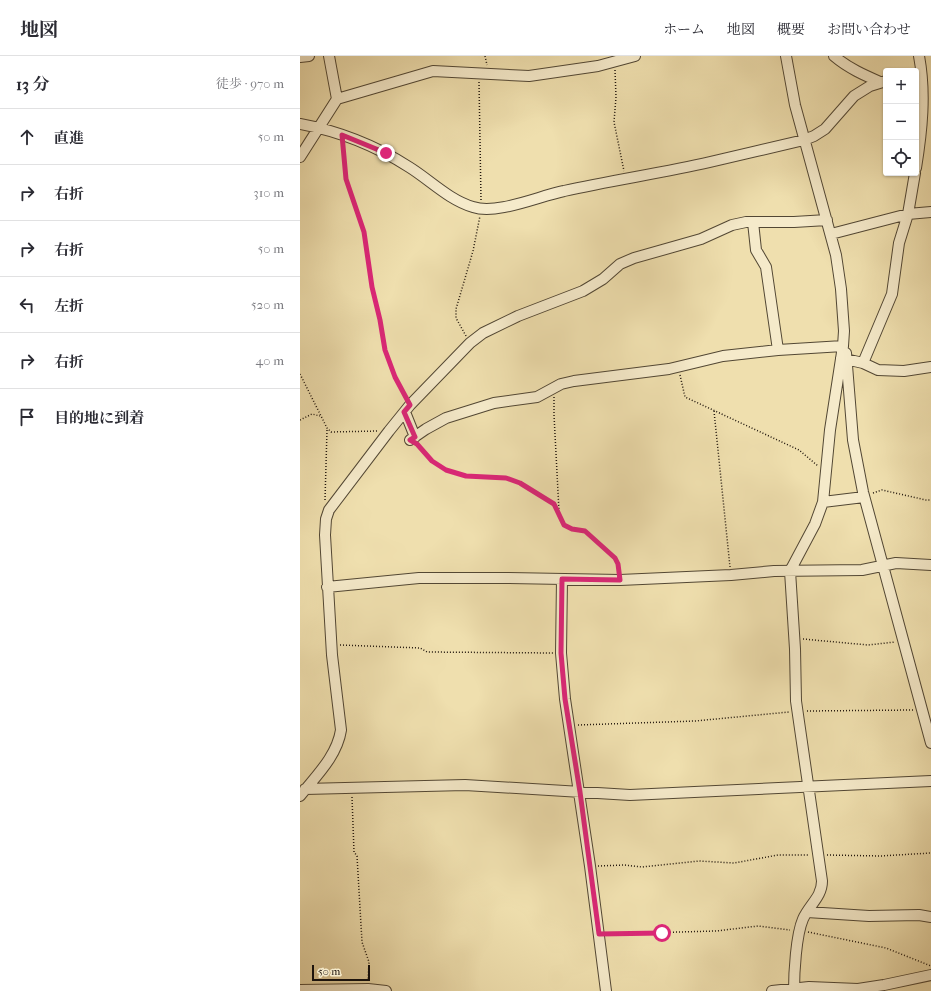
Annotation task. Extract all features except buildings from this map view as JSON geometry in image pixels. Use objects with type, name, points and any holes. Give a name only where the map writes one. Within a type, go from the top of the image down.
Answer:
[{"type":"street","points":[[300,57],[309,56]]},
{"type":"street","points":[[329,56],[338,99]]},
{"type":"street","points":[[300,157],[338,99],[433,71],[529,76],[614,62],[635,56]]},
{"type":"street","points":[[786,56],[795,105],[836,255],[841,289],[844,331],[844,359],[830,430],[823,502],[816,524],[790,571],[796,701],[822,888],[802,920],[793,981],[794,990]]},
{"type":"street","points":[[834,56],[853,69],[883,81]]},
{"type":"street","points":[[919,56],[923,75],[923,111],[919,141]]},
{"type":"street","points":[[300,124],[342,135],[386,153],[410,167],[461,203],[475,208],[492,210],[549,194],[709,162],[804,140],[825,129],[854,96],[870,86],[883,81]]},
{"type":"street","points":[[920,132],[931,134]]},
{"type":"street","points":[[863,362],[892,294],[899,243],[908,214],[914,176]]},
{"type":"street","points":[[831,234],[908,214],[931,212]]},
{"type":"street","points":[[303,793],[333,754],[340,741],[341,730],[331,645],[327,587],[325,535],[326,520],[330,510],[407,409],[470,343],[483,333],[518,316],[583,291],[603,279],[620,264],[634,258],[701,239],[732,225],[753,222],[827,220]]},
{"type":"street","points":[[753,222],[756,250],[766,267],[778,350]]},
{"type":"street","points":[[844,331],[844,359],[853,440],[864,497],[931,743]]},
{"type":"street","points":[[407,409],[413,438],[446,418],[494,402],[537,397],[561,384],[574,381],[678,366],[723,356],[778,350],[843,346]]},
{"type":"street","points":[[844,359],[863,362],[878,370],[904,371],[931,367]]},
{"type":"street","points":[[823,502],[864,497]]},
{"type":"street","points":[[327,587],[419,578],[620,580],[790,571],[862,570],[896,563],[931,565]]},
{"type":"street","points":[[562,579],[561,653],[565,699],[580,792],[606,991]]},
{"type":"street","points":[[303,793],[352,787],[465,785],[630,795],[931,781]]},
{"type":"street","points":[[807,912],[869,916],[919,915],[931,917]]},
{"type":"street","points":[[772,991],[794,990],[809,987],[858,989],[931,975]]},
{"type":"street","points":[[300,990],[386,991]]},
{"type":"path","points":[[614,62],[616,97],[614,122],[625,179]]},
{"type":"path","points":[[342,135],[346,179],[364,232],[372,287],[385,350],[407,409]]},
{"type":"path","points":[[678,366],[685,397],[799,450],[825,472]]},
{"type":"path","points":[[300,374],[320,416],[331,432],[389,431]]},
{"type":"path","points":[[554,389],[559,513]]},
{"type":"path","points":[[714,410],[731,575]]},
{"type":"path","points":[[300,420],[312,414],[320,416]]},
{"type":"path","points":[[325,504],[327,428]]},
{"type":"path","points":[[413,438],[432,461],[446,470],[466,476],[506,478],[520,483],[554,504],[564,525],[572,529],[585,531],[615,558],[618,564],[620,580]]},
{"type":"path","points":[[864,497],[882,490],[931,500]]},
{"type":"path","points":[[794,638],[868,645],[902,640]]},
{"type":"path","points":[[331,645],[420,648],[427,652],[561,653]]},
{"type":"path","points":[[570,725],[694,721],[798,712],[922,710]]},
{"type":"path","points":[[352,787],[354,852],[357,856],[362,942],[369,962],[370,990]]},
{"type":"path","points":[[590,866],[624,865],[642,867],[699,861],[734,863],[778,855],[880,856],[931,854]]},
{"type":"path","points":[[599,934],[716,932],[758,926],[800,931],[886,948],[931,966]]},
{"type":"route","points":[[386,153],[342,135],[346,179],[364,232],[366,254],[385,350],[395,377],[410,405],[404,412],[415,437],[410,440],[417,444],[432,461],[446,470],[466,476],[506,478],[520,483],[554,504],[564,525],[572,529],[585,531],[615,558],[618,564],[620,580],[562,579],[561,653],[565,699],[580,792],[599,934],[662,933]]}]
